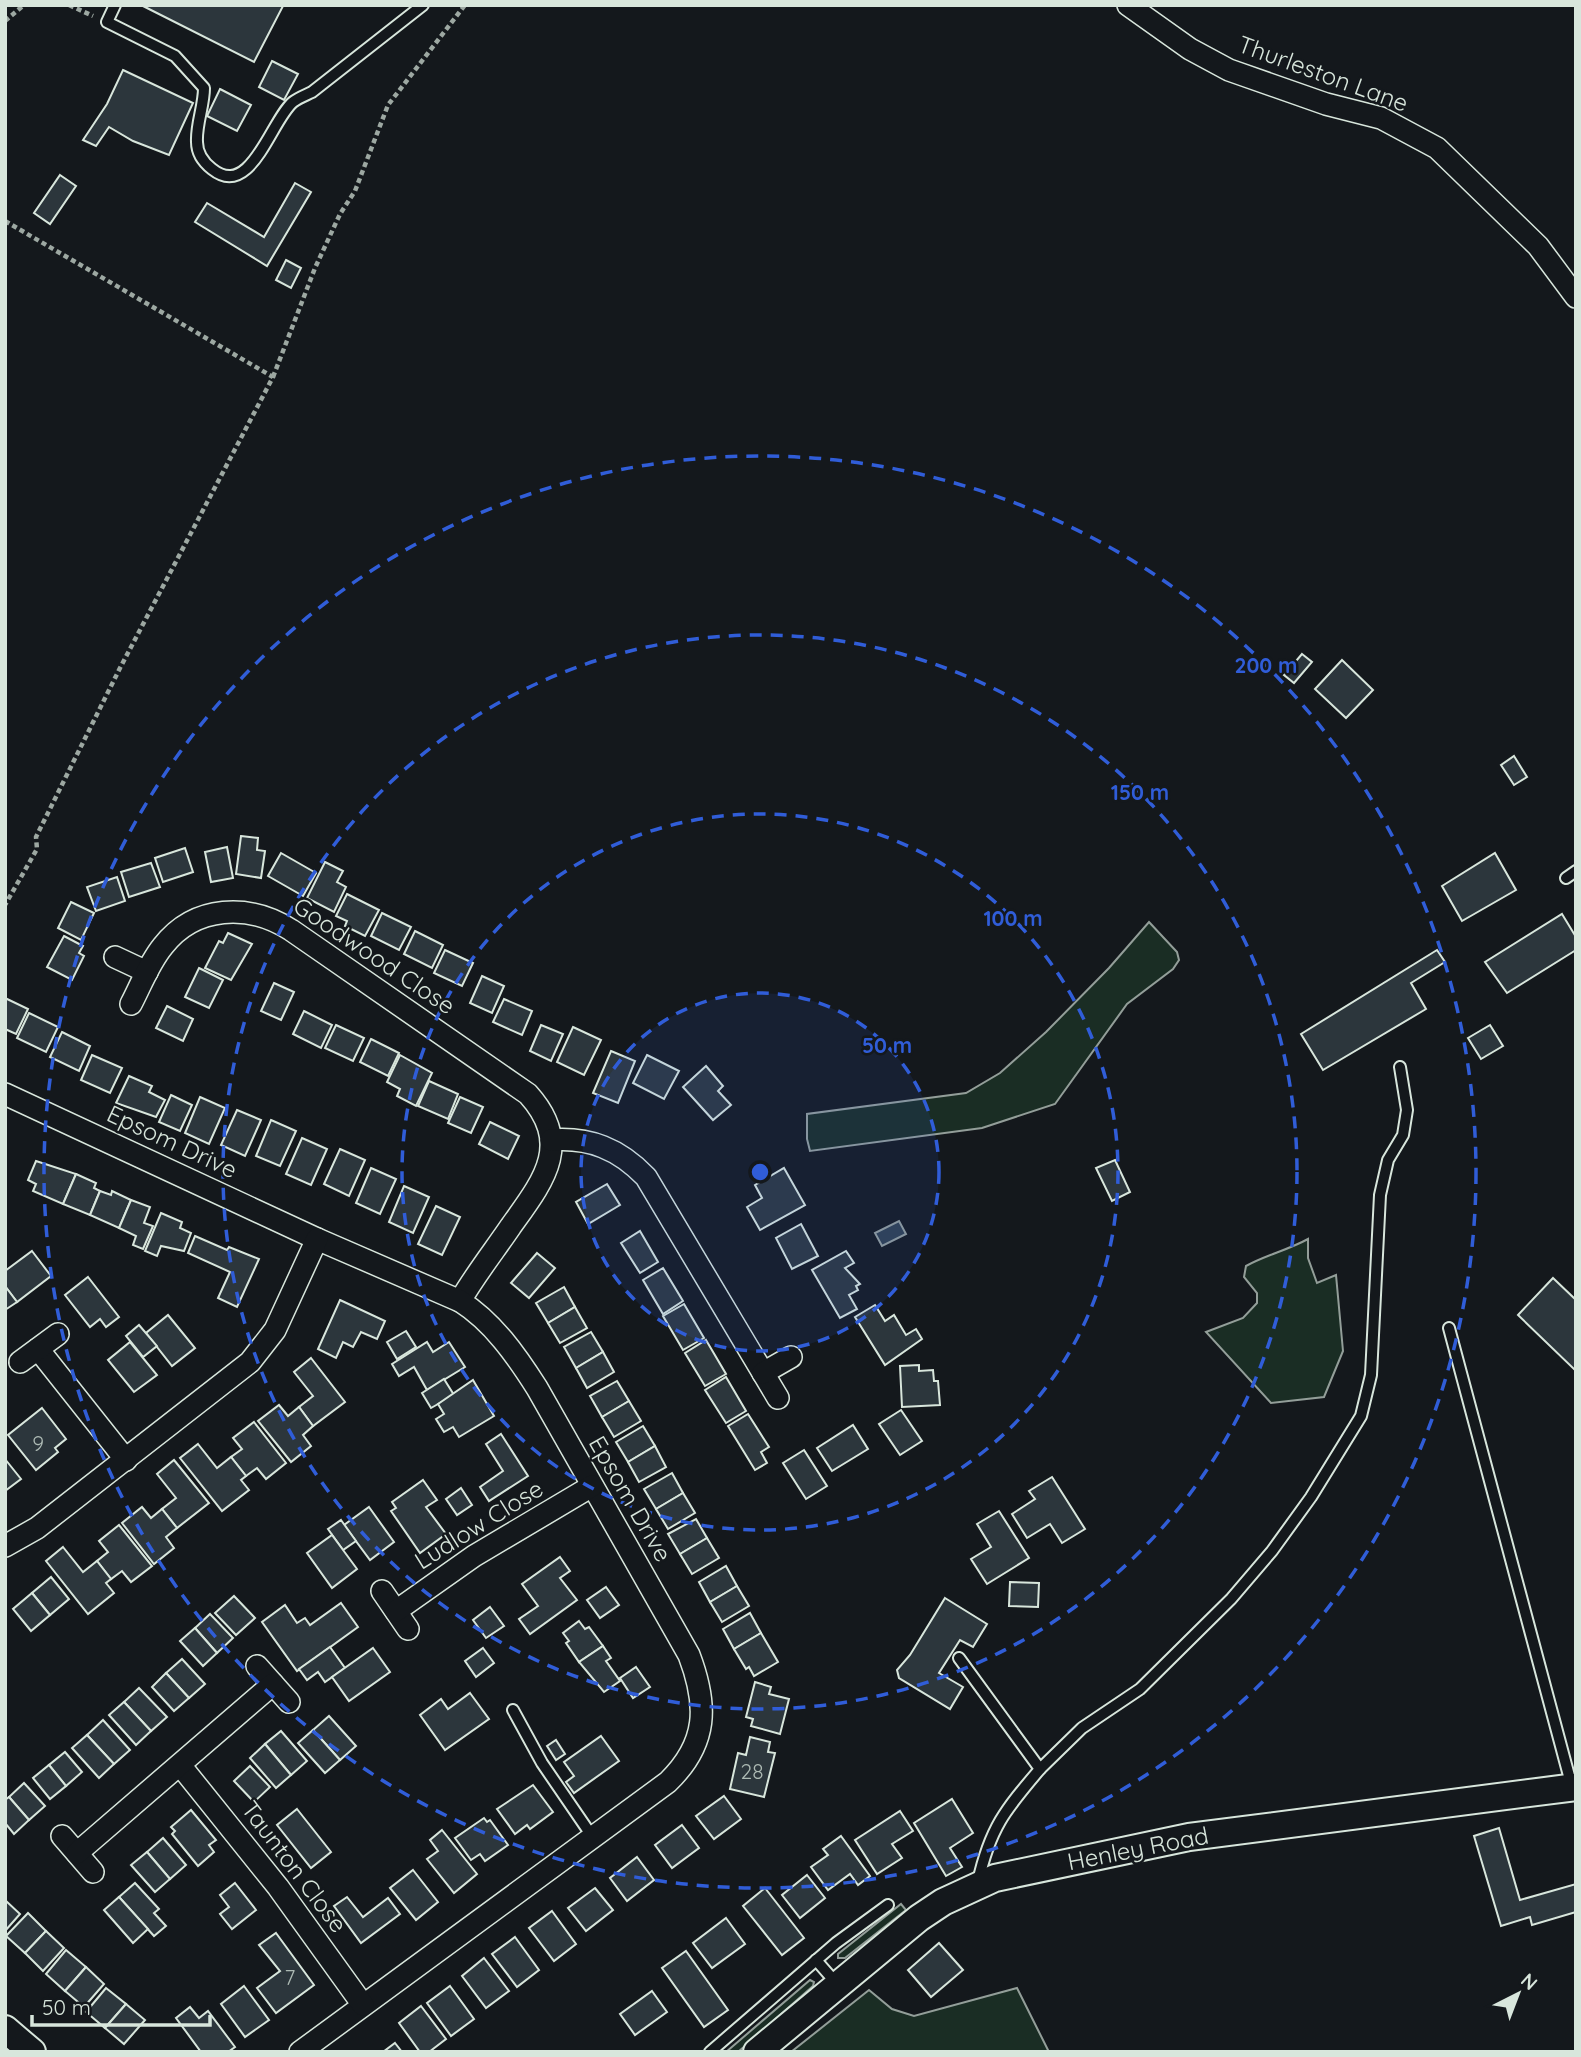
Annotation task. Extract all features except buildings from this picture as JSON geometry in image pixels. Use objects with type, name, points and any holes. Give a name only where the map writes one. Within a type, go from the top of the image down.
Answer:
[{"type":"street","name":"Thurleston Lane","points":[[1128,5],[1190,49],[1228,70],[1326,104],[1381,118],[1437,148],[1538,246],[1576,297]]},
{"type":"street","name":"Goodwood Close","points":[[131,1004],[147,972],[169,939],[202,917],[228,911],[269,918],[291,930],[528,1094],[544,1115],[551,1140]]},
{"type":"street","points":[[115,957],[147,972]]},
{"type":"street","name":"Epsom Drive","points":[[5,1094],[317,1239],[460,1301],[477,1313],[518,1359],[689,1655],[696,1672],[702,1715],[700,1733],[684,1766],[594,1839],[300,2052]]},
{"type":"street","points":[[460,1301],[544,1178],[549,1165],[551,1140],[592,1142],[617,1153],[646,1177],[778,1398]]},
{"type":"street","points":[[5,1546],[37,1528],[233,1377],[264,1346],[275,1330],[317,1239]]},
{"type":"street","points":[[20,1362],[58,1334]]},
{"type":"street","points":[[38,1349],[126,1460]]},
{"type":"street","points":[[763,1373],[791,1357]]},
{"type":"street","name":"Ludlow Close","points":[[396,1611],[474,1556],[592,1486]]},
{"type":"street","points":[[382,1591],[408,1629]]},
{"type":"street","points":[[257,1666],[289,1702]]},
{"type":"street","points":[[77,1853],[273,1684]]},
{"type":"street","name":"Taunton Close","points":[[180,1765],[278,1887],[363,2005]]},
{"type":"street","name":"Henley Road","points":[[757,2052],[837,1983],[919,1918],[977,1885],[995,1878],[1189,1837],[1574,1787]]},
{"type":"street","points":[[62,1836],[93,1872]]},
{"type":"street","points":[[5,2029],[32,2052]]},
{"type":"lane","points":[[115,5],[107,22],[175,56],[204,88],[204,106],[196,141],[202,161],[220,176],[237,175],[254,162],[292,102],[312,92],[424,5]]},
{"type":"lane","points":[[1566,878],[1576,871]]},
{"type":"lane","points":[[977,1885],[986,1845],[1000,1816],[1040,1769],[1082,1728],[1140,1689],[1231,1599],[1280,1541],[1361,1416],[1371,1376],[1380,1195],[1388,1160],[1403,1135],[1407,1110],[1400,1067]]},
{"type":"lane","points":[[1449,1328],[1574,1787]]},
{"type":"lane","points":[[959,1658],[1040,1769]]},
{"type":"lane","points":[[513,1710],[542,1763],[594,1839]]},
{"type":"lane","points":[[710,2052],[816,1961],[888,1905]]},
{"type":"lane","points":[[816,1961],[837,1983]]},
{"type":"path","points":[[5,21],[24,5]]},
{"type":"path","points":[[69,5],[107,22]]},
{"type":"path","points":[[5,905],[37,849],[36,837],[120,668],[273,377],[315,268],[340,214],[355,191],[388,105],[465,5]]},
{"type":"path","points":[[5,221],[273,377]]},
{"type":"green space","points":[[1149,922],[1177,952],[1179,960],[1173,969],[1127,1004],[1055,1104],[982,1128],[810,1151],[807,1114],[966,1093],[1000,1073],[1046,1032],[1109,968]]},
{"type":"green space","points":[[1308,1239],[1308,1258],[1317,1283],[1336,1275],[1343,1351],[1324,1397],[1271,1403],[1206,1332],[1243,1318],[1257,1303],[1257,1293],[1244,1277],[1246,1266]]},
{"type":"green space","points":[[901,1904],[906,1910],[845,1958],[838,1958],[838,1954]]},
{"type":"green space","points":[[810,1980],[814,1982],[813,1986],[738,2052],[726,2052]]},
{"type":"green space","points":[[1017,1988],[1049,2052],[791,2052],[869,1990],[892,2009],[914,2016]]},
{"type":"water","points":[[899,1221],[906,1234],[882,1246],[875,1233]]}]
